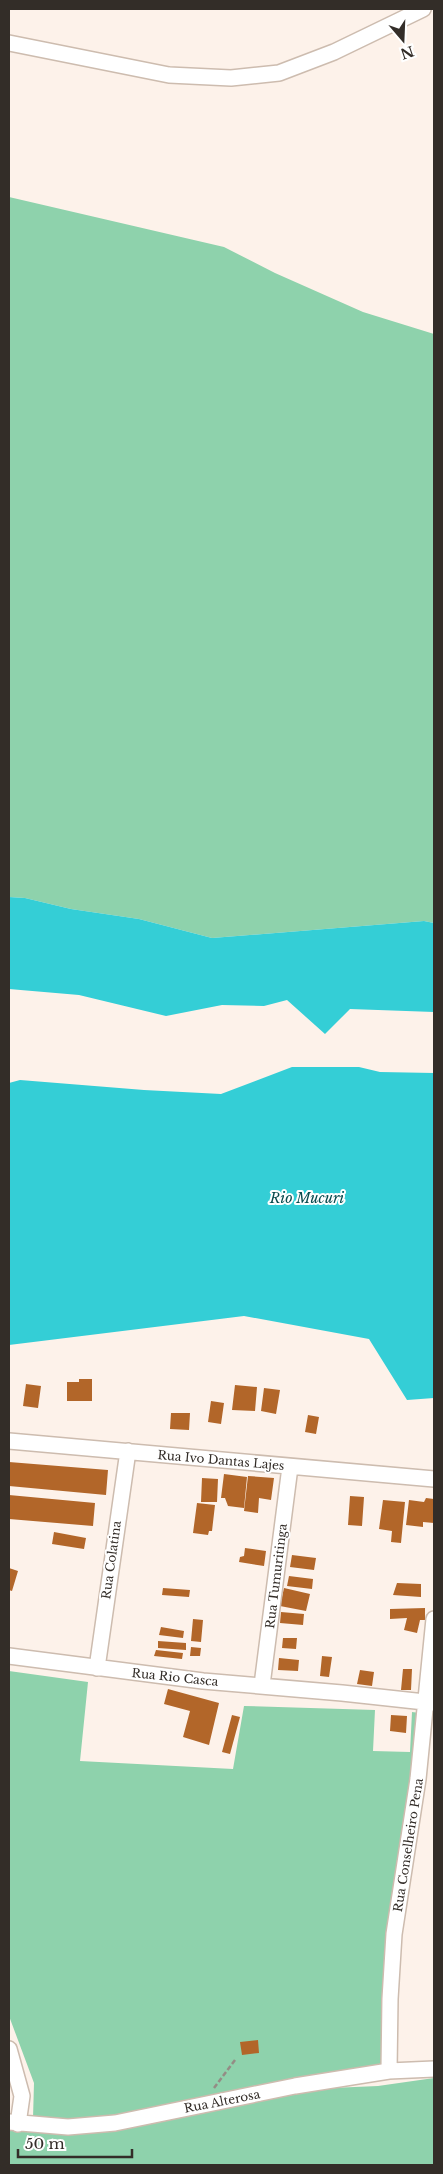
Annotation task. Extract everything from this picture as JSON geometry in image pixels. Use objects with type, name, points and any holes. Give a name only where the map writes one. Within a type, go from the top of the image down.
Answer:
[{"type":"street","points":[[9,43],[169,74],[232,78],[279,73],[334,52],[423,9]]},
{"type":"street","name":"Rua Ivo Dantas Lajes","points":[[9,1441],[434,1479]]},
{"type":"street","name":"Rua Colatina","points":[[97,1668],[128,1451]]},
{"type":"street","name":"Rua Tumuritinga","points":[[262,1685],[290,1467]]},
{"type":"street","name":"Rua Conselheiro Pena","points":[[389,2071],[390,1999],[394,1934],[430,1703],[434,1619]]},
{"type":"street","name":"Rua Rio Casca","points":[[9,1656],[204,1681],[262,1685],[430,1703]]},
{"type":"street","points":[[9,2049],[22,2096],[13,2123]]},
{"type":"street","name":"Rua Alterosa","points":[[13,2123],[68,2127],[115,2123],[201,2105],[389,2071],[434,2069]]},
{"type":"path","points":[[201,2105],[235,2060]]},
{"type":"green space","points":[[9,197],[224,247],[275,273],[363,312],[434,334],[434,923],[424,921],[212,938],[139,919],[71,909],[25,898],[9,897]]},
{"type":"green space","points":[[9,1671],[88,1682],[80,1761],[233,1769],[244,1706],[375,1710],[373,1751],[410,1752],[412,1712],[420,1713],[415,1771],[393,1892],[384,1997],[383,2066],[126,2114],[68,2121],[33,2118],[34,2083],[9,2016]]},
{"type":"green space","points":[[434,2078],[434,2165],[9,2165],[9,2127],[79,2133],[308,2089],[378,2086]]},
{"type":"water","points":[[9,897],[25,898],[71,909],[139,919],[212,938],[424,921],[434,923],[434,1012],[350,1009],[325,1034],[287,1000],[264,1006],[222,1005],[166,1016],[79,995],[9,989]]},
{"type":"water","name":"Rio Mucuri","points":[[292,1067],[359,1067],[380,1072],[434,1073],[434,1398],[407,1400],[369,1339],[244,1316],[9,1345],[9,1083],[20,1080],[221,1094]]},
{"type":"building","points":[[79,1379],[92,1379],[92,1401],[67,1401],[67,1382],[79,1382]]},
{"type":"building","points":[[26,1384],[41,1386],[38,1408],[23,1406]]},
{"type":"building","points":[[235,1385],[257,1387],[255,1411],[232,1410]]},
{"type":"building","points":[[264,1388],[280,1390],[276,1414],[261,1411]]},
{"type":"building","points":[[211,1401],[224,1403],[221,1424],[208,1422]]},
{"type":"building","points":[[171,1413],[190,1413],[189,1430],[170,1429]]},
{"type":"building","points":[[308,1415],[319,1417],[316,1434],[305,1432]]},
{"type":"building","points":[[9,1462],[108,1470],[106,1495],[9,1486]]},
{"type":"building","points":[[224,1474],[247,1477],[244,1508],[228,1506],[225,1498],[221,1498]]},
{"type":"building","points":[[248,1476],[274,1478],[271,1500],[259,1498],[258,1513],[244,1511]]},
{"type":"building","points":[[202,1478],[218,1479],[217,1502],[201,1502]]},
{"type":"building","points":[[9,1495],[95,1503],[93,1526],[9,1519]]},
{"type":"building","points":[[350,1496],[364,1497],[362,1526],[348,1525]]},
{"type":"building","points":[[426,1498],[434,1499],[434,1523],[423,1522],[423,1527],[406,1525],[409,1500],[424,1502]]},
{"type":"building","points":[[383,1500],[405,1502],[401,1543],[391,1542],[392,1531],[379,1529]]},
{"type":"building","points":[[197,1503],[215,1505],[212,1531],[209,1531],[208,1535],[193,1533]]},
{"type":"building","points":[[54,1532],[86,1538],[84,1549],[52,1544]]},
{"type":"building","points":[[245,1548],[266,1551],[264,1566],[239,1562],[240,1557],[244,1556]]},
{"type":"building","points":[[292,1555],[316,1558],[314,1570],[290,1567]]},
{"type":"building","points":[[9,1568],[18,1571],[12,1591],[9,1590]]},
{"type":"building","points":[[289,1576],[313,1579],[312,1589],[287,1586]]},
{"type":"building","points":[[397,1583],[421,1584],[421,1597],[393,1595]]},
{"type":"building","points":[[163,1588],[190,1590],[189,1597],[162,1595]]},
{"type":"building","points":[[284,1588],[310,1594],[306,1611],[280,1606]]},
{"type":"building","points":[[425,1608],[425,1620],[420,1620],[417,1633],[404,1630],[407,1618],[390,1619],[390,1609]]},
{"type":"building","points":[[281,1612],[304,1614],[303,1625],[280,1623]]},
{"type":"building","points":[[193,1619],[203,1620],[201,1642],[191,1641]]},
{"type":"building","points":[[161,1627],[184,1631],[183,1638],[159,1635]]},
{"type":"building","points":[[283,1638],[297,1638],[296,1649],[282,1648]]},
{"type":"building","points":[[158,1641],[186,1643],[186,1650],[158,1648]]},
{"type":"building","points":[[191,1647],[201,1648],[200,1656],[190,1656]]},
{"type":"building","points":[[156,1650],[183,1653],[182,1659],[154,1656]]},
{"type":"building","points":[[322,1656],[332,1657],[329,1677],[320,1676]]},
{"type":"building","points":[[279,1658],[299,1660],[298,1671],[278,1670]]},
{"type":"building","points":[[403,1669],[412,1669],[411,1690],[401,1690]]},
{"type":"building","points":[[360,1670],[374,1672],[372,1686],[357,1684]]},
{"type":"building","points":[[168,1689],[219,1703],[209,1745],[183,1737],[190,1711],[164,1704]]},
{"type":"building","points":[[232,1715],[240,1717],[230,1754],[222,1752]]},
{"type":"building","points":[[391,1715],[407,1716],[406,1733],[390,1731]]},
{"type":"building","points":[[258,2040],[259,2053],[242,2055],[240,2042]]}]
